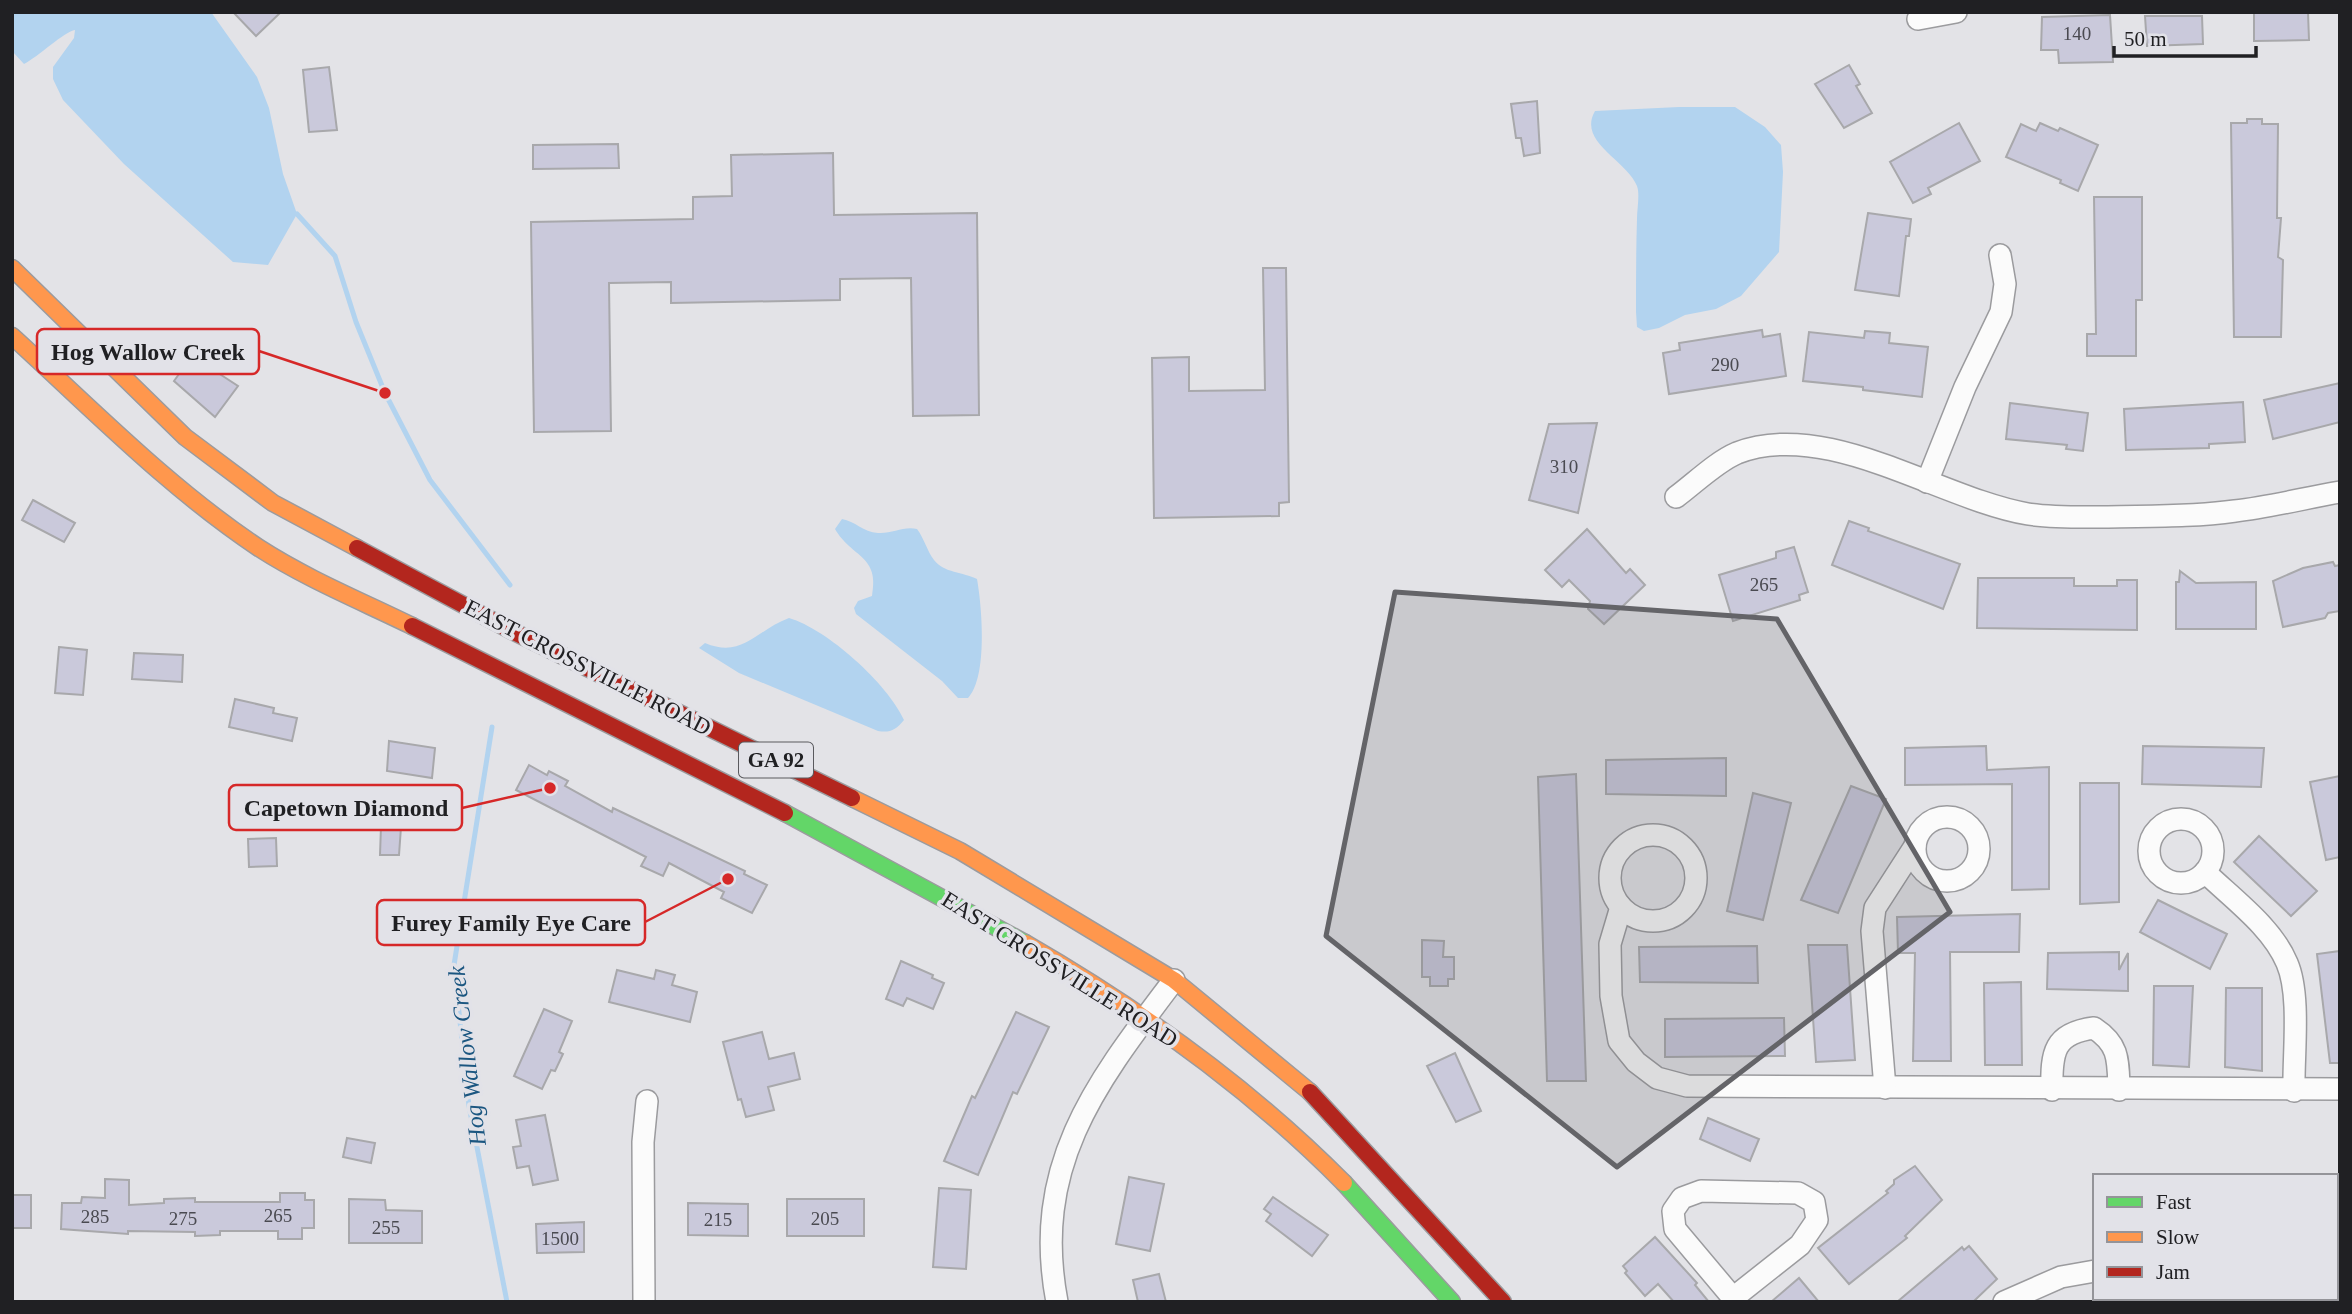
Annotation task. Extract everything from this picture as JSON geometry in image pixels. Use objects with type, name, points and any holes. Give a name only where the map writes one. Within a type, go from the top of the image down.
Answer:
[{"type":"main road","name":"EAST CROSSVILLE ROAD","points":[[12,268],[185,437],[273,503],[512,631],[960,851],[1174,980],[1321,1101],[1503,1302]]},
{"type":"main road","name":"EAST CROSSVILLE ROAD","points":[[12,336],[158,472],[260,548],[317,580],[716,776],[936,892],[1146,1017],[1238,1086],[1335,1172],[1452,1302]]},
{"type":"street","points":[[1918,19],[1956,12]]},
{"type":"street","points":[[1927,482],[1965,387],[2001,312],[2005,284],[2000,255]]},
{"type":"street","points":[[1676,497],[1734,454],[1756,447],[1802,446],[1857,455],[1986,504],[2029,514],[2062,517],[2162,516],[2235,511],[2340,492]]},
{"type":"street","points":[[1656,835],[1677,842],[1686,850],[1692,859],[1696,881],[1694,892],[1682,910],[1673,917],[1651,921],[1630,915],[1621,907],[1615,898],[1610,876],[1617,854],[1624,846],[1634,839],[1656,835]]},
{"type":"street","points":[[1885,1088],[1872,931],[1875,908],[1915,846]]},
{"type":"street","points":[[2205,872],[2260,924],[2287,963],[2293,989],[2294,1091]]},
{"type":"street","points":[[1621,907],[1610,944],[1611,996],[1619,1041],[1636,1062],[1657,1079],[1687,1086],[2052,1090],[2340,1089]]},
{"type":"street","points":[[1057,1302],[1050,1238],[1053,1199],[1062,1162],[1085,1106],[1174,980]]},
{"type":"street","points":[[2052,1090],[2052,1065],[2057,1045],[2072,1031],[2094,1028],[2109,1037],[2117,1055],[2119,1090]]},
{"type":"street","points":[[644,1302],[643,1142],[647,1101]]},
{"type":"street","points":[[1701,1191],[1798,1193],[1814,1202],[1817,1220],[1804,1241],[1734,1300],[1675,1229],[1673,1211],[1682,1198],[1701,1191]]},
{"type":"street","points":[[2004,1302],[2061,1277],[2093,1271]]},
{"type":"highlighted area","points":[[1395,592],[1777,619],[1950,912],[1617,1167],[1326,936]]},
{"type":"water","points":[[12,12],[211,12],[257,77],[269,108],[283,174],[297,214],[268,265],[233,262],[124,164],[63,100],[53,79],[53,67],[74,38],[75,30],[24,64],[12,51]]},
{"type":"water","points":[[1735,107],[1765,127],[1781,145],[1783,172],[1779,252],[1741,296],[1716,309],[1685,315],[1659,328],[1644,331],[1637,327],[1636,312],[1638,189],[1632,177],[1598,141],[1591,122],[1595,111]]},
{"type":"water","points":[[842,519],[878,533],[917,529],[938,564],[977,579],[982,623],[981,659],[979,674],[968,698],[958,698],[942,681],[856,614],[854,608],[858,601],[872,596],[872,572],[863,558],[835,529]]},
{"type":"water","points":[[789,618],[821,634],[855,660],[885,690],[904,720],[889,731],[878,731],[739,673],[699,648],[705,643],[730,648],[740,645]]},
{"type":"building","points":[[233,12],[281,12],[256,36]]},
{"type":"building","points":[[2254,12],[2308,12],[2309,40],[2254,41]]},
{"type":"building","points":[[2110,15],[2113,62],[2059,63],[2058,50],[2041,50],[2042,17]]},
{"type":"building","points":[[2145,16],[2202,16],[2203,44],[2147,46]]},
{"type":"building","points":[[1849,65],[1860,84],[1856,86],[1872,113],[1844,128],[1815,84]]},
{"type":"building","points":[[329,67],[337,130],[309,132],[303,70]]},
{"type":"building","points":[[1537,101],[1540,153],[1524,156],[1521,138],[1516,138],[1511,104]]},
{"type":"building","points":[[2247,119],[2262,119],[2262,124],[2278,124],[2277,218],[2281,218],[2278,257],[2283,260],[2281,337],[2234,337],[2231,123],[2247,123]]},
{"type":"building","points":[[1959,123],[1980,161],[1928,188],[1931,194],[1913,203],[1890,162]]},
{"type":"building","points":[[2040,123],[2058,131],[2060,128],[2098,145],[2078,191],[2060,183],[2061,180],[2006,157],[2021,124],[2036,131]]},
{"type":"building","points":[[618,144],[619,168],[533,169],[533,145]]},
{"type":"building","points":[[833,153],[834,215],[977,213],[979,415],[913,416],[911,278],[840,279],[840,300],[671,303],[671,282],[609,283],[611,431],[534,432],[531,222],[693,219],[693,197],[732,196],[731,155]]},
{"type":"building","points":[[2094,197],[2142,197],[2142,300],[2136,300],[2136,356],[2087,356],[2087,334],[2096,334]]},
{"type":"building","points":[[1868,213],[1911,219],[1909,236],[1906,236],[1899,296],[1855,290]]},
{"type":"building","points":[[1263,268],[1286,268],[1289,502],[1279,503],[1279,516],[1154,518],[1152,358],[1189,357],[1189,391],[1265,390]]},
{"type":"building","points":[[1762,330],[1763,337],[1780,334],[1786,376],[1669,394],[1663,353],[1680,350],[1679,343]]},
{"type":"building","points":[[1865,331],[1890,333],[1889,343],[1928,347],[1922,397],[1803,381],[1809,332],[1864,338]]},
{"type":"building","points":[[192,356],[238,386],[215,417],[174,381]]},
{"type":"building","points":[[2340,383],[2340,422],[2273,439],[2264,400]]},
{"type":"building","points":[[2243,402],[2245,442],[2209,444],[2209,448],[2126,450],[2124,409]]},
{"type":"building","points":[[2010,403],[2088,413],[2083,451],[2066,449],[2067,445],[2006,439]]},
{"type":"building","points":[[1597,423],[1578,513],[1529,500],[1549,424]]},
{"type":"building","points":[[33,500],[75,523],[64,542],[22,520]]},
{"type":"building","points":[[1849,521],[1869,528],[1868,531],[1960,564],[1943,609],[1832,565]]},
{"type":"building","points":[[1587,529],[1626,573],[1630,569],[1645,585],[1604,624],[1588,609],[1590,601],[1569,580],[1562,587],[1545,570]]},
{"type":"building","points":[[1794,547],[1808,592],[1799,595],[1800,600],[1733,621],[1719,575],[1776,558],[1776,552]]},
{"type":"building","points":[[2333,562],[2335,566],[2340,565],[2340,611],[2328,613],[2325,618],[2283,627],[2273,581],[2303,568]]},
{"type":"building","points":[[2180,571],[2196,583],[2256,582],[2256,629],[2176,629],[2176,582],[2179,582]]},
{"type":"building","points":[[1978,578],[2074,578],[2074,586],[2117,586],[2117,580],[2137,580],[2137,630],[1977,628]]},
{"type":"building","points":[[59,647],[87,650],[83,695],[55,693]]},
{"type":"building","points":[[134,653],[183,655],[182,682],[132,679]]},
{"type":"building","points":[[235,699],[274,708],[273,713],[297,718],[292,741],[229,727]]},
{"type":"building","points":[[389,741],[435,748],[432,778],[387,771]]},
{"type":"building","points":[[1986,746],[1987,770],[2049,767],[2049,889],[2012,890],[2012,784],[1905,785],[1905,748]]},
{"type":"building","points":[[2143,746],[2264,748],[2261,787],[2142,784]]},
{"type":"building","points":[[1726,758],[1726,796],[1606,794],[1606,760]]},
{"type":"building","points":[[529,765],[547,775],[549,771],[568,781],[565,786],[612,812],[613,808],[745,871],[744,874],[767,885],[752,913],[721,898],[724,892],[669,863],[663,876],[641,866],[646,857],[516,790]]},
{"type":"building","points":[[1576,774],[1586,1081],[1547,1081],[1538,777]]},
{"type":"building","points":[[2340,776],[2340,857],[2326,860],[2310,782]]},
{"type":"building","points":[[2080,783],[2119,783],[2119,902],[2080,904]]},
{"type":"building","points":[[1851,786],[1886,799],[1838,913],[1801,900]]},
{"type":"building","points":[[1753,793],[1791,803],[1763,920],[1727,911]]},
{"type":"building","points":[[381,826],[401,827],[399,855],[380,855]]},
{"type":"building","points":[[2259,836],[2317,891],[2291,916],[2234,862]]},
{"type":"building","points":[[276,838],[277,866],[249,867],[248,839]]},
{"type":"building","points":[[2158,900],[2227,934],[2210,969],[2140,932]]},
{"type":"building","points":[[2020,914],[2019,952],[1950,952],[1951,1061],[1913,1061],[1915,953],[1898,953],[1897,917]]},
{"type":"building","points":[[1422,940],[1444,941],[1443,957],[1454,957],[1454,979],[1448,979],[1448,986],[1430,986],[1430,977],[1422,977]]},
{"type":"building","points":[[1808,945],[1847,945],[1855,1060],[1816,1062]]},
{"type":"building","points":[[1757,946],[1758,983],[1640,982],[1639,947]]},
{"type":"building","points":[[2340,951],[2340,1063],[2330,1063],[2317,954]]},
{"type":"building","points":[[2119,952],[2119,970],[2128,953],[2128,991],[2047,989],[2048,953]]},
{"type":"building","points":[[901,961],[933,975],[932,978],[944,983],[933,1009],[907,998],[903,1006],[886,999]]},
{"type":"building","points":[[617,970],[654,979],[656,970],[675,975],[672,985],[697,992],[690,1022],[609,1002]]},
{"type":"building","points":[[2021,982],[2022,1065],[1985,1065],[1984,983]]},
{"type":"building","points":[[2154,986],[2193,986],[2189,1067],[2153,1065]]},
{"type":"building","points":[[2226,988],[2262,988],[2262,1071],[2225,1067]]},
{"type":"building","points":[[544,1009],[572,1021],[559,1052],[563,1054],[542,1089],[514,1076]]},
{"type":"building","points":[[1016,1012],[1049,1027],[1017,1094],[1013,1092],[978,1175],[944,1161],[972,1096],[975,1098]]},
{"type":"building","points":[[1784,1018],[1785,1056],[1665,1057],[1665,1019]]},
{"type":"building","points":[[762,1032],[769,1059],[794,1053],[800,1079],[768,1087],[774,1110],[746,1117],[741,1099],[738,1100],[723,1042]]},
{"type":"building","points":[[1455,1053],[1481,1111],[1456,1122],[1427,1066]]},
{"type":"building","points":[[545,1115],[558,1180],[533,1185],[529,1166],[517,1168],[513,1147],[521,1146],[516,1120]]},
{"type":"building","points":[[1708,1118],[1759,1139],[1750,1161],[1700,1139]]},
{"type":"building","points":[[347,1138],[375,1143],[371,1163],[343,1157]]},
{"type":"building","points":[[1915,1166],[1942,1200],[1905,1236],[1907,1238],[1849,1284],[1818,1248],[1888,1193],[1886,1191],[1894,1184],[1894,1180]]},
{"type":"building","points":[[1129,1177],[1164,1184],[1150,1251],[1116,1244]]},
{"type":"building","points":[[105,1179],[129,1180],[129,1205],[164,1203],[164,1199],[195,1198],[195,1202],[280,1202],[280,1193],[305,1193],[305,1200],[314,1200],[314,1228],[302,1228],[302,1239],[278,1239],[278,1231],[220,1231],[220,1235],[195,1236],[195,1232],[128,1231],[128,1234],[61,1229],[62,1203],[81,1203],[82,1197],[105,1198]]},
{"type":"building","points":[[939,1188],[971,1190],[966,1269],[933,1267]]},
{"type":"building","points":[[12,1195],[31,1195],[31,1228],[12,1228]]},
{"type":"building","points":[[1273,1197],[1328,1235],[1312,1256],[1266,1221],[1271,1214],[1264,1209]]},
{"type":"building","points":[[349,1199],[385,1200],[386,1210],[422,1211],[422,1243],[349,1243]]},
{"type":"building","points":[[787,1199],[864,1199],[864,1236],[787,1236]]},
{"type":"building","points":[[688,1203],[748,1204],[748,1236],[688,1235]]},
{"type":"building","points":[[584,1222],[584,1252],[537,1253],[536,1224]]},
{"type":"building","points":[[1655,1237],[1697,1283],[1695,1285],[1709,1302],[1674,1302],[1658,1284],[1645,1296],[1625,1273],[1627,1271],[1623,1266]]},
{"type":"building","points":[[1969,1246],[1997,1279],[1973,1302],[1897,1302],[1962,1247],[1964,1250]]},
{"type":"building","points":[[1159,1274],[1166,1302],[1138,1302],[1133,1280]]},
{"type":"building","points":[[1799,1278],[1819,1302],[1771,1302]]},
{"type":"waterway","name":"Hog Wallow Creek","points":[[297,214],[335,256],[356,322],[385,393],[430,480],[510,585]]},
{"type":"waterway","name":"Hog Wallow Creek","points":[[492,727],[454,965],[469,1106],[507,1302]]},
{"type":"traffic: fast","points":[[785,813],[1025,943]]},
{"type":"traffic: fast","points":[[1344,1183],[1452,1302]]},
{"type":"traffic: slow","points":[[12,268],[185,437],[273,503],[357,548]]},
{"type":"traffic: slow","points":[[12,336],[162,474],[226,525],[296,570],[412,626]]},
{"type":"traffic: slow","points":[[852,798],[960,851],[1174,980],[1310,1092]]},
{"type":"traffic: slow","points":[[1025,943],[1110,995],[1192,1052],[1270,1114],[1344,1183]]},
{"type":"traffic: jam","points":[[357,548],[512,631],[852,798]]},
{"type":"traffic: jam","points":[[412,626],[785,813]]},
{"type":"traffic: jam","points":[[1310,1092],[1503,1302]]},
{"type":"place","name":"Hog Wallow Creek","points":[[385,393]]},
{"type":"place","name":"Capetown Diamond","points":[[550,788]]},
{"type":"place","name":"Furey Family Eye Care","points":[[728,879]]}]
